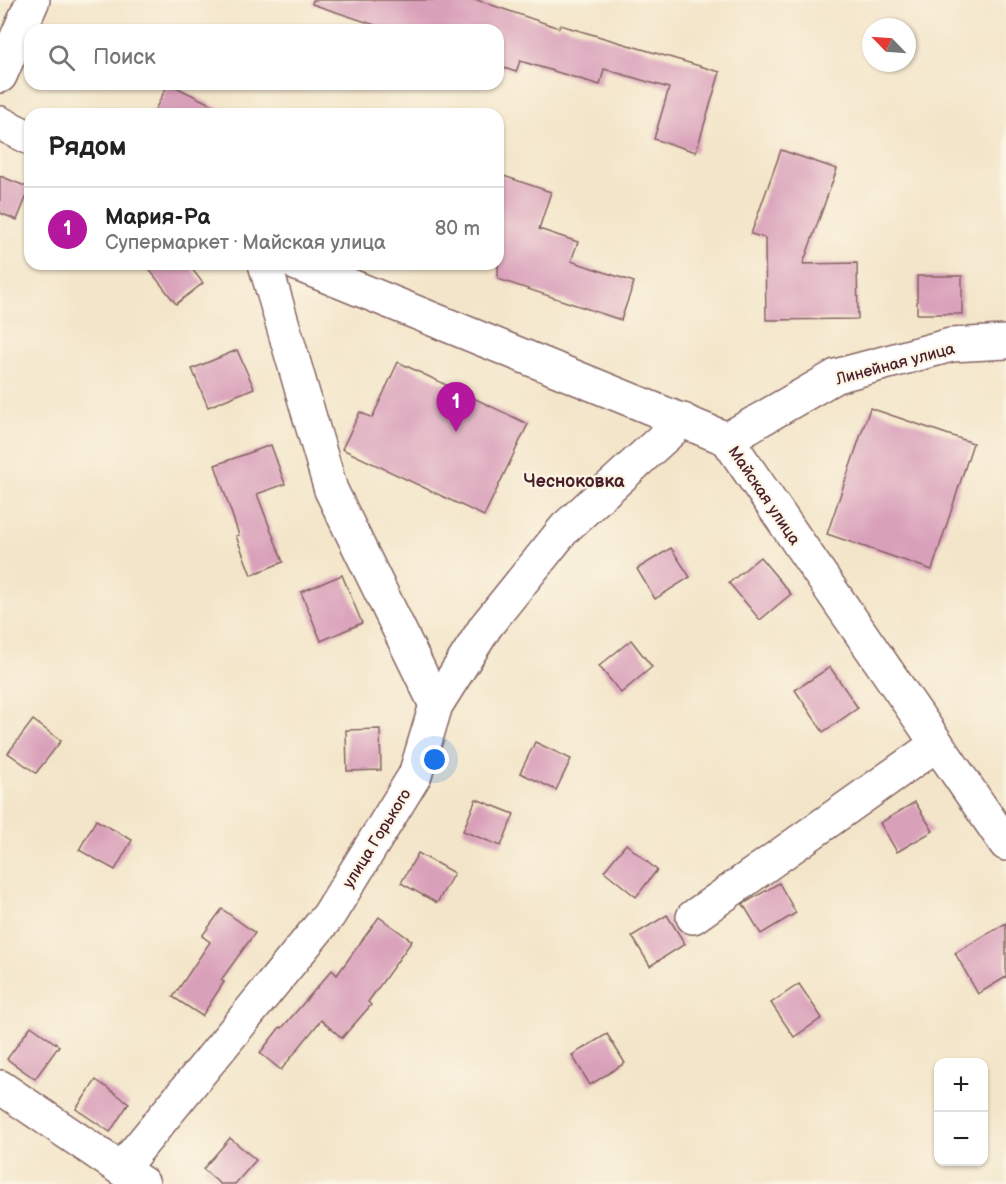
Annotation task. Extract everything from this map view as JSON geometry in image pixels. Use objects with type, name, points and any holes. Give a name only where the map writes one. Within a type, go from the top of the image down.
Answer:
[{"type":"street","points":[[0,76],[33,0]]},
{"type":"street","points":[[0,123],[24,135]]},
{"type":"street","points":[[267,270],[331,490],[436,705]]},
{"type":"street","name":"Майская улица","points":[[312,270],[727,439],[798,546],[1006,844]]},
{"type":"street","name":"Линейная улица","points":[[727,439],[836,376],[951,345],[1006,342]]},
{"type":"street","name":"улица Горького","points":[[132,1176],[329,915],[415,775],[436,705],[486,626],[565,528],[683,420]]},
{"type":"street","points":[[693,917],[937,744]]},
{"type":"street","points":[[0,1087],[132,1176]]},
{"type":"building","points":[[313,0],[477,0],[559,28],[560,25],[720,72],[696,152],[654,139],[669,88],[604,69],[600,85],[520,61],[516,72],[504,68],[504,24],[372,24],[312,4]]},
{"type":"building","points":[[165,90],[182,90],[218,108],[156,108]]},
{"type":"building","points":[[781,150],[837,169],[803,264],[857,263],[858,319],[766,320],[765,238],[751,234]]},
{"type":"building","points":[[0,176],[24,186],[24,203],[17,220],[0,213]]},
{"type":"building","points":[[504,176],[551,192],[539,229],[578,242],[571,261],[634,282],[621,320],[498,279],[498,270],[504,270]]},
{"type":"building","points":[[150,270],[193,270],[203,283],[176,304]]},
{"type":"building","points":[[917,276],[962,276],[962,314],[917,314]]},
{"type":"building","points":[[237,350],[254,388],[208,407],[192,369]]},
{"type":"building","points":[[398,362],[528,424],[484,516],[342,449],[360,412],[372,418]]},
{"type":"building","points":[[870,408],[973,443],[932,570],[827,534]]},
{"type":"building","points":[[271,445],[285,484],[257,494],[283,562],[251,575],[236,536],[239,535],[215,465]]},
{"type":"building","points":[[671,548],[690,577],[655,599],[637,569]]},
{"type":"building","points":[[760,557],[791,594],[760,620],[729,583]]},
{"type":"building","points":[[342,575],[362,623],[321,641],[301,592]]},
{"type":"building","points":[[631,640],[652,667],[621,693],[599,666]]},
{"type":"building","points":[[830,667],[858,708],[823,732],[795,690]]},
{"type":"building","points":[[33,720],[61,741],[36,773],[8,753]]},
{"type":"building","points":[[380,729],[381,770],[347,771],[346,730]]},
{"type":"building","points":[[535,742],[571,759],[556,790],[520,773]]},
{"type":"building","points":[[476,799],[514,814],[501,846],[463,831]]},
{"type":"building","points":[[915,802],[933,831],[897,852],[880,823]]},
{"type":"building","points":[[96,820],[132,840],[115,870],[79,850]]},
{"type":"building","points":[[626,844],[657,870],[636,897],[604,871]]},
{"type":"building","points":[[418,853],[454,873],[437,903],[401,883]]},
{"type":"building","points":[[779,883],[796,913],[761,934],[743,904]]},
{"type":"building","points":[[222,909],[255,933],[221,980],[224,982],[202,1016],[173,997],[210,942],[202,936]]},
{"type":"building","points":[[667,915],[685,944],[650,966],[632,936]]},
{"type":"building","points":[[379,917],[412,941],[368,1002],[371,1005],[342,1038],[321,1020],[281,1070],[260,1053],[280,1027],[282,1028],[332,970],[337,975]]},
{"type":"building","points":[[1006,923],[1006,977],[978,994],[955,953]]},
{"type":"building","points":[[799,984],[822,1018],[794,1037],[771,1003]]},
{"type":"building","points":[[31,1026],[59,1046],[35,1079],[7,1059]]},
{"type":"building","points":[[607,1034],[625,1063],[590,1085],[572,1055]]},
{"type":"building","points":[[96,1080],[129,1103],[110,1132],[76,1109]]},
{"type":"building","points":[[230,1138],[256,1160],[235,1184],[220,1184],[203,1169]]},
{"type":"place","name":"Мария-Ра","points":[[456,432]]},
{"type":"district","name":"Чесноковка","points":[[574,481]]}]
